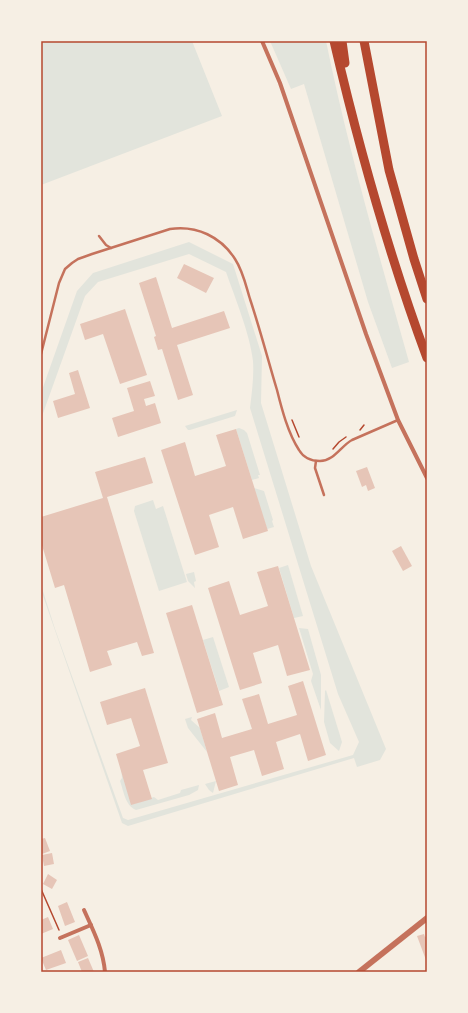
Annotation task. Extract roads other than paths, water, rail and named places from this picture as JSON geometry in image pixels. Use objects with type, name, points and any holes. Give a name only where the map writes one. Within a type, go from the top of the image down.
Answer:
[{"type":"highway","points":[[334,41],[363,153],[393,258],[427,358]]},
{"type":"highway","points":[[342,41],[346,73],[363,153]]},
{"type":"highway","points":[[364,41],[389,170],[414,260],[427,299]]},
{"type":"highway","points":[[370,41],[375,99]]},
{"type":"street","points":[[262,41],[280,83],[366,334],[398,420],[427,478]]},
{"type":"street","points":[[84,910],[100,944],[105,972]]},
{"type":"street","points":[[359,972],[427,918]]},
{"type":"street","points":[[60,938],[91,925]]},
{"type":"lane","points":[[41,354],[59,283],[65,269],[78,258],[178,228],[198,230],[219,240],[236,260],[242,274],[284,414],[300,452],[310,460],[321,461],[331,458],[352,440],[398,420]]},
{"type":"lane","points":[[99,236],[106,245],[111,248]]},
{"type":"lane","points":[[316,461],[315,468],[324,496]]}]
